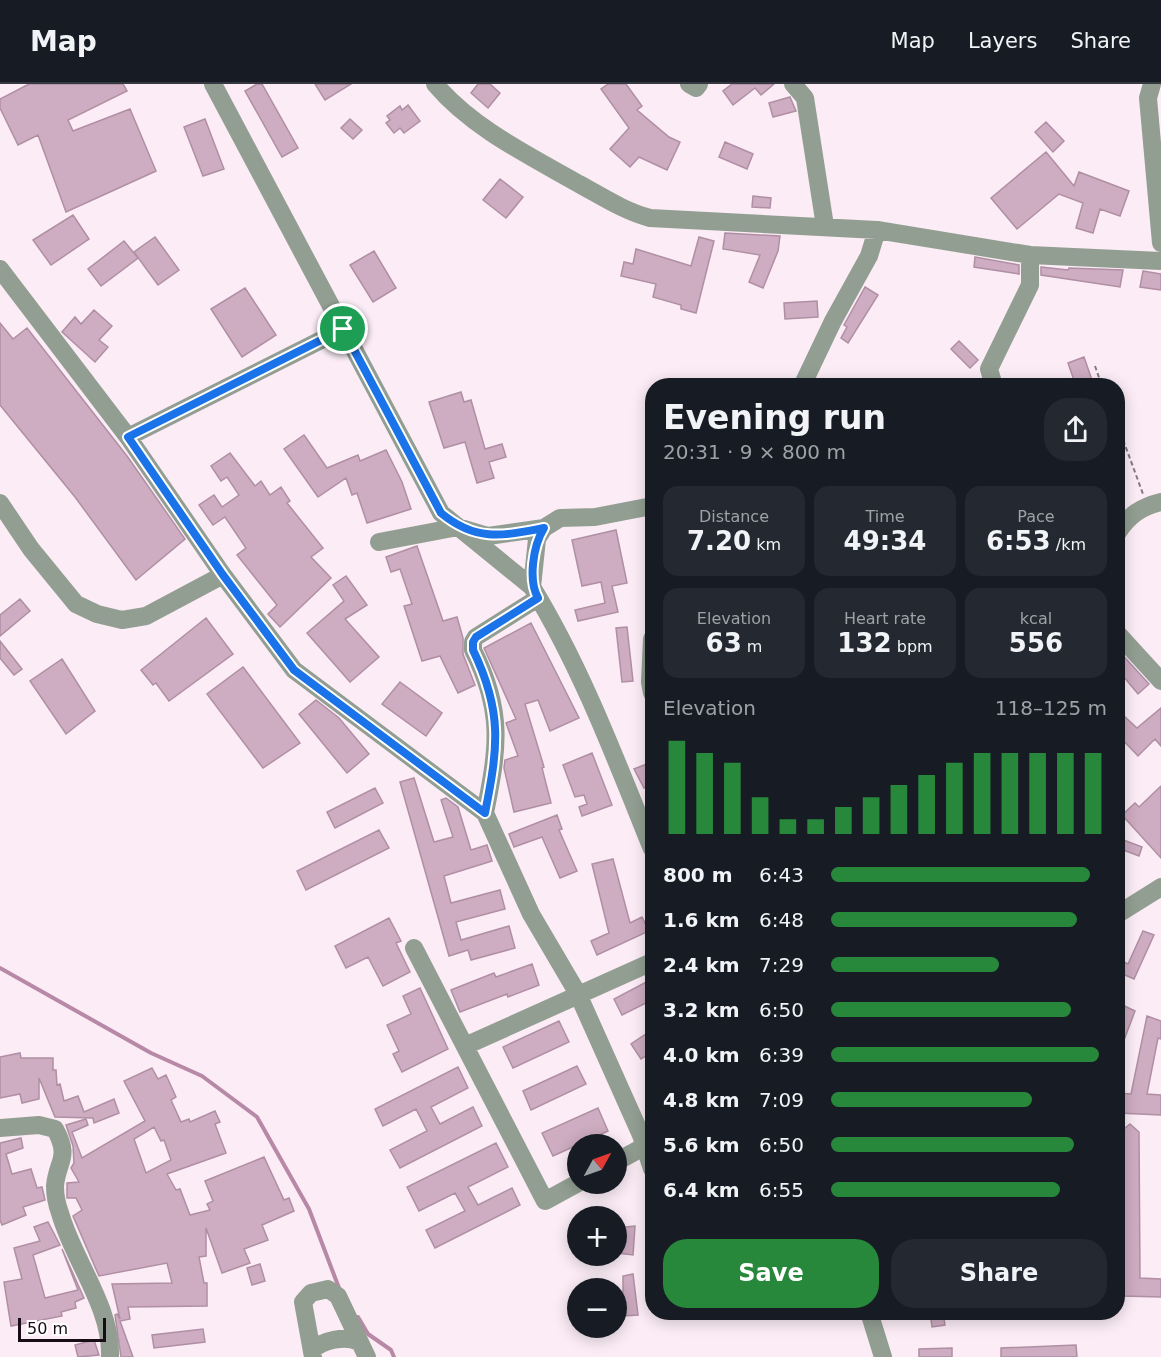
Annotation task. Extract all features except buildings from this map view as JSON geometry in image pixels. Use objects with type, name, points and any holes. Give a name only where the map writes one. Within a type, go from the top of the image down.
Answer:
[{"type":"street","points":[[213,84],[441,513],[535,592],[563,642],[645,833]]},
{"type":"street","points":[[435,84],[486,128],[522,152],[630,212],[650,218],[877,230],[1030,255],[1161,261]]},
{"type":"street","points":[[689,84],[696,88],[699,84]]},
{"type":"street","points":[[794,84],[805,98],[825,226]]},
{"type":"street","points":[[1145,89],[1161,243]]},
{"type":"street","points":[[806,378],[833,321],[870,256],[877,230]]},
{"type":"street","points":[[992,378],[989,369],[1030,285],[1030,255]]},
{"type":"street","points":[[0,269],[128,437],[223,575],[294,670],[485,813],[531,914],[579,994],[645,1146],[627,1156]]},
{"type":"street","points":[[128,437],[343,329]]},
{"type":"street","points":[[0,503],[32,549],[76,604],[97,614],[122,620],[146,616],[223,575]]},
{"type":"street","points":[[1125,521],[1154,504]]},
{"type":"street","points":[[378,542],[458,527],[488,536],[544,528],[560,518],[603,516],[645,507]]},
{"type":"street","points":[[535,592],[537,539],[544,528]]},
{"type":"street","points":[[485,813],[496,757],[497,727],[492,697],[473,650],[473,642],[476,637],[535,592]]},
{"type":"street","points":[[1125,642],[1161,681]]},
{"type":"street","points":[[1125,910],[1161,887]]},
{"type":"street","points":[[414,948],[545,1201],[567,1189]]},
{"type":"street","points":[[465,1046],[645,965]]},
{"type":"street","points":[[0,1128],[39,1125],[55,1129],[61,1139],[63,1161],[55,1184],[56,1196],[68,1236],[100,1310],[106,1329],[110,1357]]},
{"type":"street","points":[[312,1354],[303,1302],[318,1290],[328,1289],[338,1296],[363,1349]]},
{"type":"street","points":[[871,1320],[883,1357]]},
{"type":"street","points":[[312,1354],[319,1343],[351,1339],[363,1349]]},
{"type":"path","points":[[1095,366],[1099,378]]},
{"type":"path","points":[[1125,441],[1154,504]]},
{"type":"waterway","points":[[0,968],[151,1053],[202,1076],[257,1117],[309,1209],[339,1288]]},
{"type":"waterway","points":[[358,1317],[368,1334],[391,1350],[394,1357]]},
{"type":"route","points":[[343,329],[441,513],[458,527],[488,536],[508,535],[544,528],[537,539],[532,587],[538,598],[476,637],[473,642],[473,650],[492,697],[497,727],[496,757],[485,813],[294,670],[223,575],[128,437],[343,329]]}]
